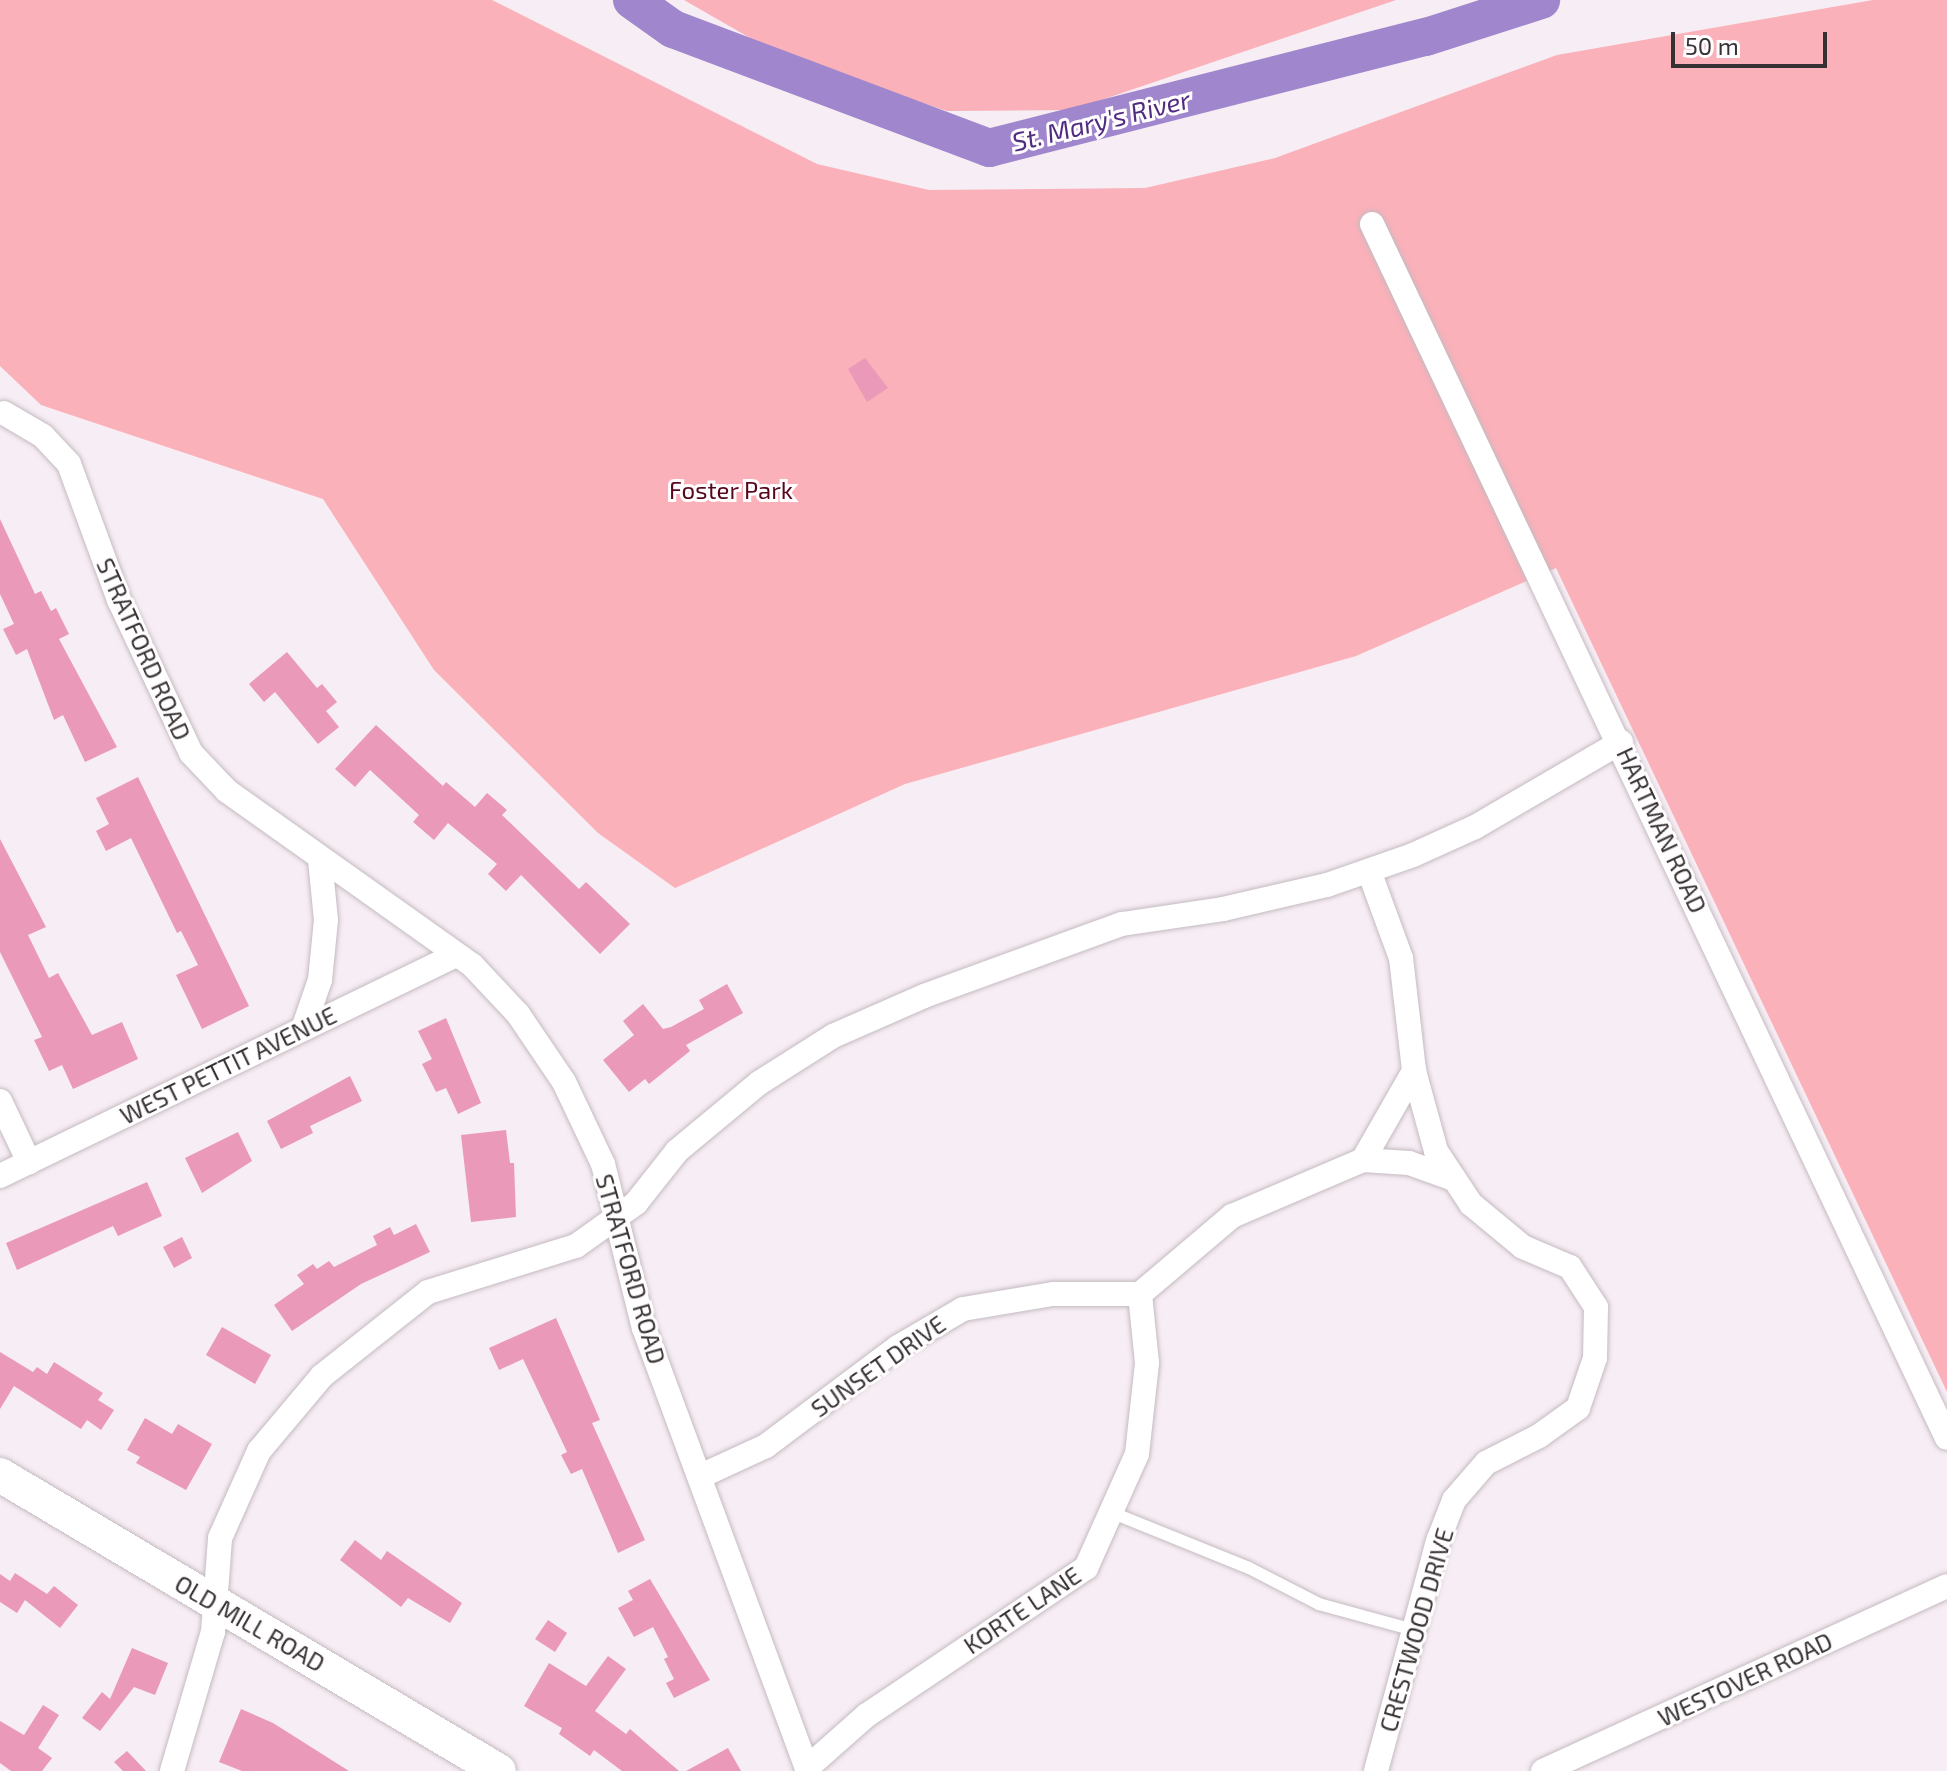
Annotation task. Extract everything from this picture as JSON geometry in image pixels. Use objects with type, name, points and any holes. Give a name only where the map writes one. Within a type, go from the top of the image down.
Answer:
[{"type":"main road","name":"OLD MILL ROAD","points":[[0,1475],[499,1771]]},
{"type":"street","name":"HARTMAN ROAD","points":[[1372,224],[1621,742],[1947,1438]]},
{"type":"street","name":"STRATFORD ROAD","points":[[1,412],[43,436],[69,464],[119,600],[191,753],[227,791],[456,955],[518,1014],[564,1082],[603,1164],[619,1217],[644,1328],[703,1475],[807,1769]]},
{"type":"street","points":[[172,1771],[213,1632],[220,1538],[259,1451],[322,1376],[428,1292],[576,1246],[619,1217],[677,1151],[759,1083],[833,1036],[938,991],[1122,924],[1223,909],[1369,871],[1475,827],[1621,742]]},
{"type":"street","points":[[303,1029],[320,980],[326,920],[320,860]]},
{"type":"street","name":"CRESTWOOD DRIVE","points":[[1369,871],[1401,958],[1414,1071],[1436,1151],[1471,1204],[1523,1247],[1570,1267],[1596,1307],[1595,1358],[1578,1408],[1539,1436],[1486,1463],[1454,1500],[1414,1630],[1376,1771]]},
{"type":"street","name":"WEST PETTIT AVENUE","points":[[0,1176],[456,955]]},
{"type":"street","points":[[1363,1160],[1414,1071]]},
{"type":"street","points":[[0,1101],[29,1162]]},
{"type":"street","points":[[1140,1294],[1232,1216],[1363,1160],[1409,1163],[1454,1179]]},
{"type":"street","name":"SUNSET DRIVE","points":[[703,1475],[766,1446],[898,1347],[963,1309],[1053,1294],[1140,1294]]},
{"type":"street","name":"KORTE LANE","points":[[807,1769],[867,1715],[1086,1568],[1137,1454],[1147,1363],[1140,1294]]},
{"type":"street","name":"WESTOVER ROAD","points":[[1543,1771],[1947,1586]]},
{"type":"lane","points":[[1113,1513],[1249,1568],[1319,1604],[1414,1630]]},
{"type":"green space","name":"Foster Park","points":[[0,0],[492,0],[817,164],[929,190],[1145,188],[1275,158],[1557,55],[1873,0],[1947,0],[1947,1392],[1556,568],[1356,656],[905,784],[675,888],[598,833],[434,670],[323,499],[41,405],[0,366]]},
{"type":"green space","points":[[684,0],[1396,0],[1072,110],[947,111],[785,58]]},
{"type":"building","points":[[865,358],[888,388],[867,402],[848,369]]},
{"type":"building","points":[[0,519],[35,594],[41,591],[51,611],[56,608],[69,634],[59,639],[117,747],[85,762],[63,715],[54,720],[27,649],[16,655],[3,629],[14,624],[0,594]]},
{"type":"building","points":[[287,652],[317,688],[322,684],[337,702],[326,711],[339,727],[318,744],[275,692],[264,702],[249,684]]},
{"type":"building","points":[[376,725],[443,786],[446,782],[475,807],[487,793],[507,810],[502,815],[579,889],[586,882],[630,924],[600,954],[521,875],[506,891],[488,874],[497,864],[448,823],[434,840],[413,822],[419,815],[370,770],[355,787],[335,769]]},
{"type":"building","points":[[138,777],[249,1006],[202,1029],[176,975],[198,965],[181,931],[177,933],[131,838],[106,851],[96,831],[109,824],[96,798]]},
{"type":"building","points":[[0,839],[46,927],[28,935],[49,978],[58,973],[92,1035],[122,1022],[138,1059],[73,1089],[62,1065],[49,1071],[34,1040],[42,1037],[0,952]]},
{"type":"building","points":[[727,984],[743,1013],[686,1045],[690,1051],[649,1084],[645,1079],[629,1092],[603,1060],[634,1035],[623,1021],[643,1004],[663,1029],[671,1027],[704,1009],[699,1000]]},
{"type":"building","points":[[446,1018],[481,1103],[458,1114],[446,1088],[436,1092],[422,1064],[432,1059],[418,1031]]},
{"type":"building","points":[[350,1076],[362,1101],[310,1126],[313,1133],[281,1149],[267,1121]]},
{"type":"building","points":[[506,1130],[510,1163],[514,1163],[516,1217],[471,1222],[461,1135]]},
{"type":"building","points":[[238,1132],[252,1161],[202,1193],[185,1158]]},
{"type":"building","points":[[147,1182],[162,1216],[118,1236],[113,1226],[17,1270],[6,1243]]},
{"type":"building","points":[[416,1224],[430,1252],[361,1284],[292,1331],[274,1305],[304,1284],[297,1275],[313,1264],[317,1269],[329,1261],[334,1267],[377,1245],[373,1236],[390,1227],[394,1235]]},
{"type":"building","points":[[182,1237],[192,1258],[174,1268],[163,1247]]},
{"type":"building","points":[[556,1318],[600,1420],[592,1423],[645,1540],[618,1553],[582,1469],[571,1474],[561,1455],[567,1452],[523,1359],[499,1370],[489,1348]]},
{"type":"building","points":[[222,1327],[271,1355],[255,1384],[206,1355]]},
{"type":"building","points":[[0,1352],[33,1372],[37,1367],[47,1374],[54,1362],[103,1393],[98,1400],[114,1410],[101,1430],[87,1420],[81,1429],[14,1386],[0,1409]]},
{"type":"building","points":[[145,1418],[172,1434],[178,1424],[212,1444],[186,1490],[136,1463],[140,1457],[127,1450]]},
{"type":"building","points":[[355,1540],[381,1560],[387,1551],[462,1603],[450,1623],[408,1598],[401,1607],[340,1560]]},
{"type":"building","points":[[15,1573],[47,1594],[54,1586],[78,1605],[60,1628],[25,1600],[17,1613],[0,1602],[0,1574],[10,1581]]},
{"type":"building","points":[[650,1579],[710,1680],[674,1698],[666,1683],[674,1679],[664,1659],[668,1657],[653,1627],[634,1637],[618,1608],[633,1600],[628,1591]]},
{"type":"building","points":[[548,1620],[567,1633],[555,1652],[535,1639]]},
{"type":"building","points":[[132,1648],[168,1663],[155,1695],[134,1687],[100,1731],[82,1718],[102,1692],[110,1699]]},
{"type":"building","points":[[608,1656],[626,1669],[595,1711],[626,1734],[630,1729],[679,1771],[622,1771],[594,1750],[590,1756],[559,1734],[562,1728],[524,1706],[549,1663],[586,1686]]},
{"type":"building","points":[[43,1705],[59,1715],[38,1748],[52,1758],[42,1771],[11,1771],[0,1763],[0,1721],[24,1735]]},
{"type":"building","points":[[241,1709],[273,1723],[349,1771],[242,1771],[219,1762]]},
{"type":"building","points":[[728,1748],[741,1771],[686,1771]]},
{"type":"building","points":[[127,1751],[146,1771],[123,1771],[114,1762]]},
{"type":"waterway","name":"St. Mary's River","points":[[632,0],[673,29],[989,148],[1426,37],[1541,0]]}]
